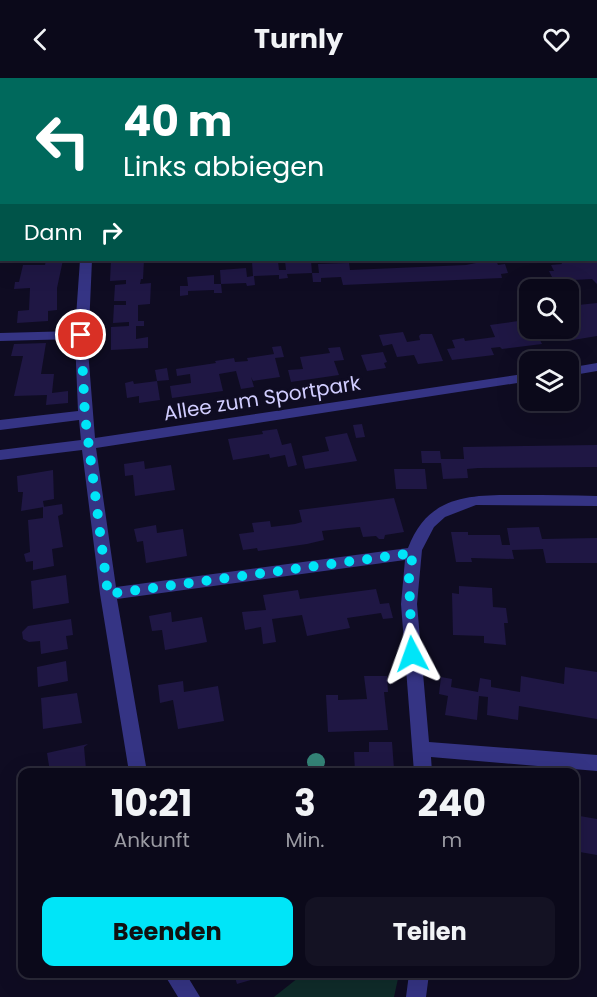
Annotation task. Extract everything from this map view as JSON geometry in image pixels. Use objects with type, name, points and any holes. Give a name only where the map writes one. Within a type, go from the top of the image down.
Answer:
[{"type":"street","points":[[86,261],[81,335],[85,416],[108,594],[137,768]]},
{"type":"street","points":[[0,337],[81,335]]},
{"type":"street","points":[[579,370],[597,367]]},
{"type":"street","name":"Allee zum Sportpark","points":[[0,454],[88,444],[519,379]]},
{"type":"street","points":[[0,425],[85,416]]},
{"type":"street","points":[[423,768],[409,604],[409,578],[413,553],[425,526],[440,512],[456,504],[476,500],[597,501]]},
{"type":"street","points":[[108,594],[413,553]]},
{"type":"street","points":[[422,749],[471,751],[597,763]]},
{"type":"street","points":[[177,978],[190,997]]},
{"type":"street","points":[[416,997],[419,978]]},
{"type":"green space","points":[[298,978],[398,978],[394,997],[274,997]]},
{"type":"building","points":[[46,261],[63,261],[57,288],[57,310],[48,311],[48,321],[17,323],[18,311],[29,310],[30,288],[14,289],[15,282],[19,282],[23,265],[45,265]]},
{"type":"building","points":[[111,261],[144,261],[143,279],[140,284],[151,283],[150,304],[138,305],[138,321],[144,321],[144,326],[136,326],[136,339],[148,337],[148,348],[111,350],[111,327],[129,326],[129,322],[113,323],[114,305],[126,305],[126,301],[114,301],[115,285],[126,284],[126,280],[110,281]]},
{"type":"building","points":[[278,261],[279,270],[286,270],[285,261],[311,261],[312,273],[287,274],[288,278],[279,279],[279,275],[254,276],[255,285],[247,286],[246,283],[221,284],[220,270],[246,268],[247,277],[253,276],[252,262]]},
{"type":"building","points":[[475,261],[496,261],[498,265],[505,264],[508,273],[501,274],[502,278],[343,285],[341,277],[321,278],[321,282],[313,282],[312,273],[319,273],[318,264],[349,263],[350,270],[466,265],[476,263]]},
{"type":"building","points":[[560,261],[597,261],[597,284],[592,279],[553,279],[549,271],[554,271],[551,265],[562,264]]},
{"type":"building","points":[[214,275],[214,284],[221,284],[222,293],[214,293],[214,290],[188,291],[188,295],[180,296],[180,286],[188,286],[187,277]]},
{"type":"building","points":[[597,303],[597,336],[579,339],[579,305]]},
{"type":"building","points":[[519,321],[519,339],[540,339],[542,344],[502,349],[500,347],[491,348],[494,355],[452,360],[447,349],[455,348],[452,340],[464,338],[465,341],[495,337],[490,325]]},
{"type":"building","points":[[403,332],[407,342],[420,340],[421,334],[432,334],[443,361],[418,364],[414,355],[397,357],[392,344],[383,346],[379,335]]},
{"type":"building","points":[[46,343],[41,374],[54,374],[52,393],[68,391],[68,403],[46,405],[47,395],[14,396],[23,356],[11,356],[14,344]]},
{"type":"building","points":[[281,346],[284,357],[275,358],[280,377],[253,381],[251,377],[254,387],[241,389],[236,371],[219,374],[223,391],[172,398],[170,386],[191,383],[190,374],[177,376],[176,369],[234,358],[235,362],[248,361],[247,358],[274,354],[272,347]]},
{"type":"building","points":[[340,347],[344,360],[334,361],[339,375],[291,382],[288,370],[303,369],[300,357],[330,353],[328,348]]},
{"type":"building","points":[[383,352],[387,362],[384,363],[386,368],[367,371],[361,355]]},
{"type":"building","points":[[167,368],[169,380],[157,381],[155,370]]},
{"type":"building","points":[[157,381],[160,400],[139,403],[139,396],[127,398],[125,383]]},
{"type":"building","points":[[362,424],[365,437],[356,438],[353,425]]},
{"type":"building","points":[[277,429],[282,445],[291,443],[297,465],[288,467],[285,455],[270,458],[269,454],[233,460],[228,439],[263,434],[262,431]]},
{"type":"building","points":[[347,433],[357,461],[305,469],[302,456],[329,451],[325,437]]},
{"type":"building","points":[[597,445],[597,467],[478,468],[467,469],[468,478],[443,479],[441,463],[422,463],[421,451],[440,451],[441,459],[464,459],[463,447]]},
{"type":"building","points":[[144,461],[145,469],[171,465],[175,490],[135,496],[133,475],[125,476],[124,464]]},
{"type":"building","points":[[394,469],[425,469],[427,489],[396,489]]},
{"type":"building","points":[[53,470],[54,499],[43,501],[44,507],[21,511],[23,492],[18,492],[17,476]]},
{"type":"building","points":[[394,498],[404,532],[385,535],[384,539],[376,536],[363,537],[360,527],[322,531],[324,540],[307,544],[258,551],[257,548],[243,550],[239,534],[254,532],[252,523],[270,521],[271,527],[295,524],[302,522],[299,510]]},
{"type":"building","points":[[62,504],[63,514],[58,516],[63,547],[52,549],[54,566],[33,570],[33,561],[26,562],[24,554],[30,552],[28,520],[43,518],[43,507]]},
{"type":"building","points":[[156,525],[157,533],[183,529],[187,556],[146,563],[143,541],[137,542],[134,529]]},
{"type":"building","points":[[539,527],[542,539],[597,538],[597,563],[546,563],[543,549],[512,550],[514,559],[471,558],[472,562],[456,562],[451,532],[468,532],[468,535],[500,535],[502,545],[510,545],[507,528]]},
{"type":"building","points":[[66,575],[69,603],[33,609],[31,581]]},
{"type":"building","points":[[459,586],[492,588],[493,607],[506,608],[508,623],[504,623],[506,645],[484,643],[484,636],[453,635],[452,593],[459,594]]},
{"type":"building","points":[[376,589],[380,604],[389,603],[393,618],[383,619],[381,613],[347,618],[350,628],[307,636],[302,615],[272,619],[276,642],[263,644],[261,627],[245,630],[242,612],[266,610],[263,595],[298,590],[300,599]]},
{"type":"building","points":[[171,612],[172,622],[202,617],[207,642],[165,650],[162,630],[152,631],[149,616]]},
{"type":"building","points":[[71,619],[73,635],[66,636],[68,649],[41,654],[40,641],[29,642],[23,639],[22,632],[28,626]]},
{"type":"building","points":[[66,661],[68,681],[38,687],[37,667]]},
{"type":"building","points":[[565,667],[597,672],[597,719],[519,706],[518,720],[487,715],[488,697],[479,696],[477,720],[445,715],[448,696],[439,694],[441,677],[452,679],[451,687],[478,692],[480,678],[491,680],[491,687],[520,692],[521,676],[564,684]]},
{"type":"building","points":[[364,676],[387,676],[388,692],[384,692],[388,730],[328,732],[326,695],[338,695],[338,700],[367,699]]},
{"type":"building","points":[[183,681],[184,692],[218,686],[224,721],[178,729],[173,700],[160,703],[158,685]]},
{"type":"building","points":[[77,693],[82,723],[43,729],[41,698]]},
{"type":"building","points":[[369,742],[392,742],[394,768],[355,768],[354,752],[369,752]]},
{"type":"building","points":[[88,744],[84,747],[86,768],[49,768],[47,753]]},
{"type":"building","points":[[579,816],[597,819],[597,855],[579,852]]},
{"type":"building","points":[[235,978],[257,978],[237,984]]},
{"type":"route","points":[[81,335],[85,416],[108,594],[413,553],[409,578],[412,654]]}]
